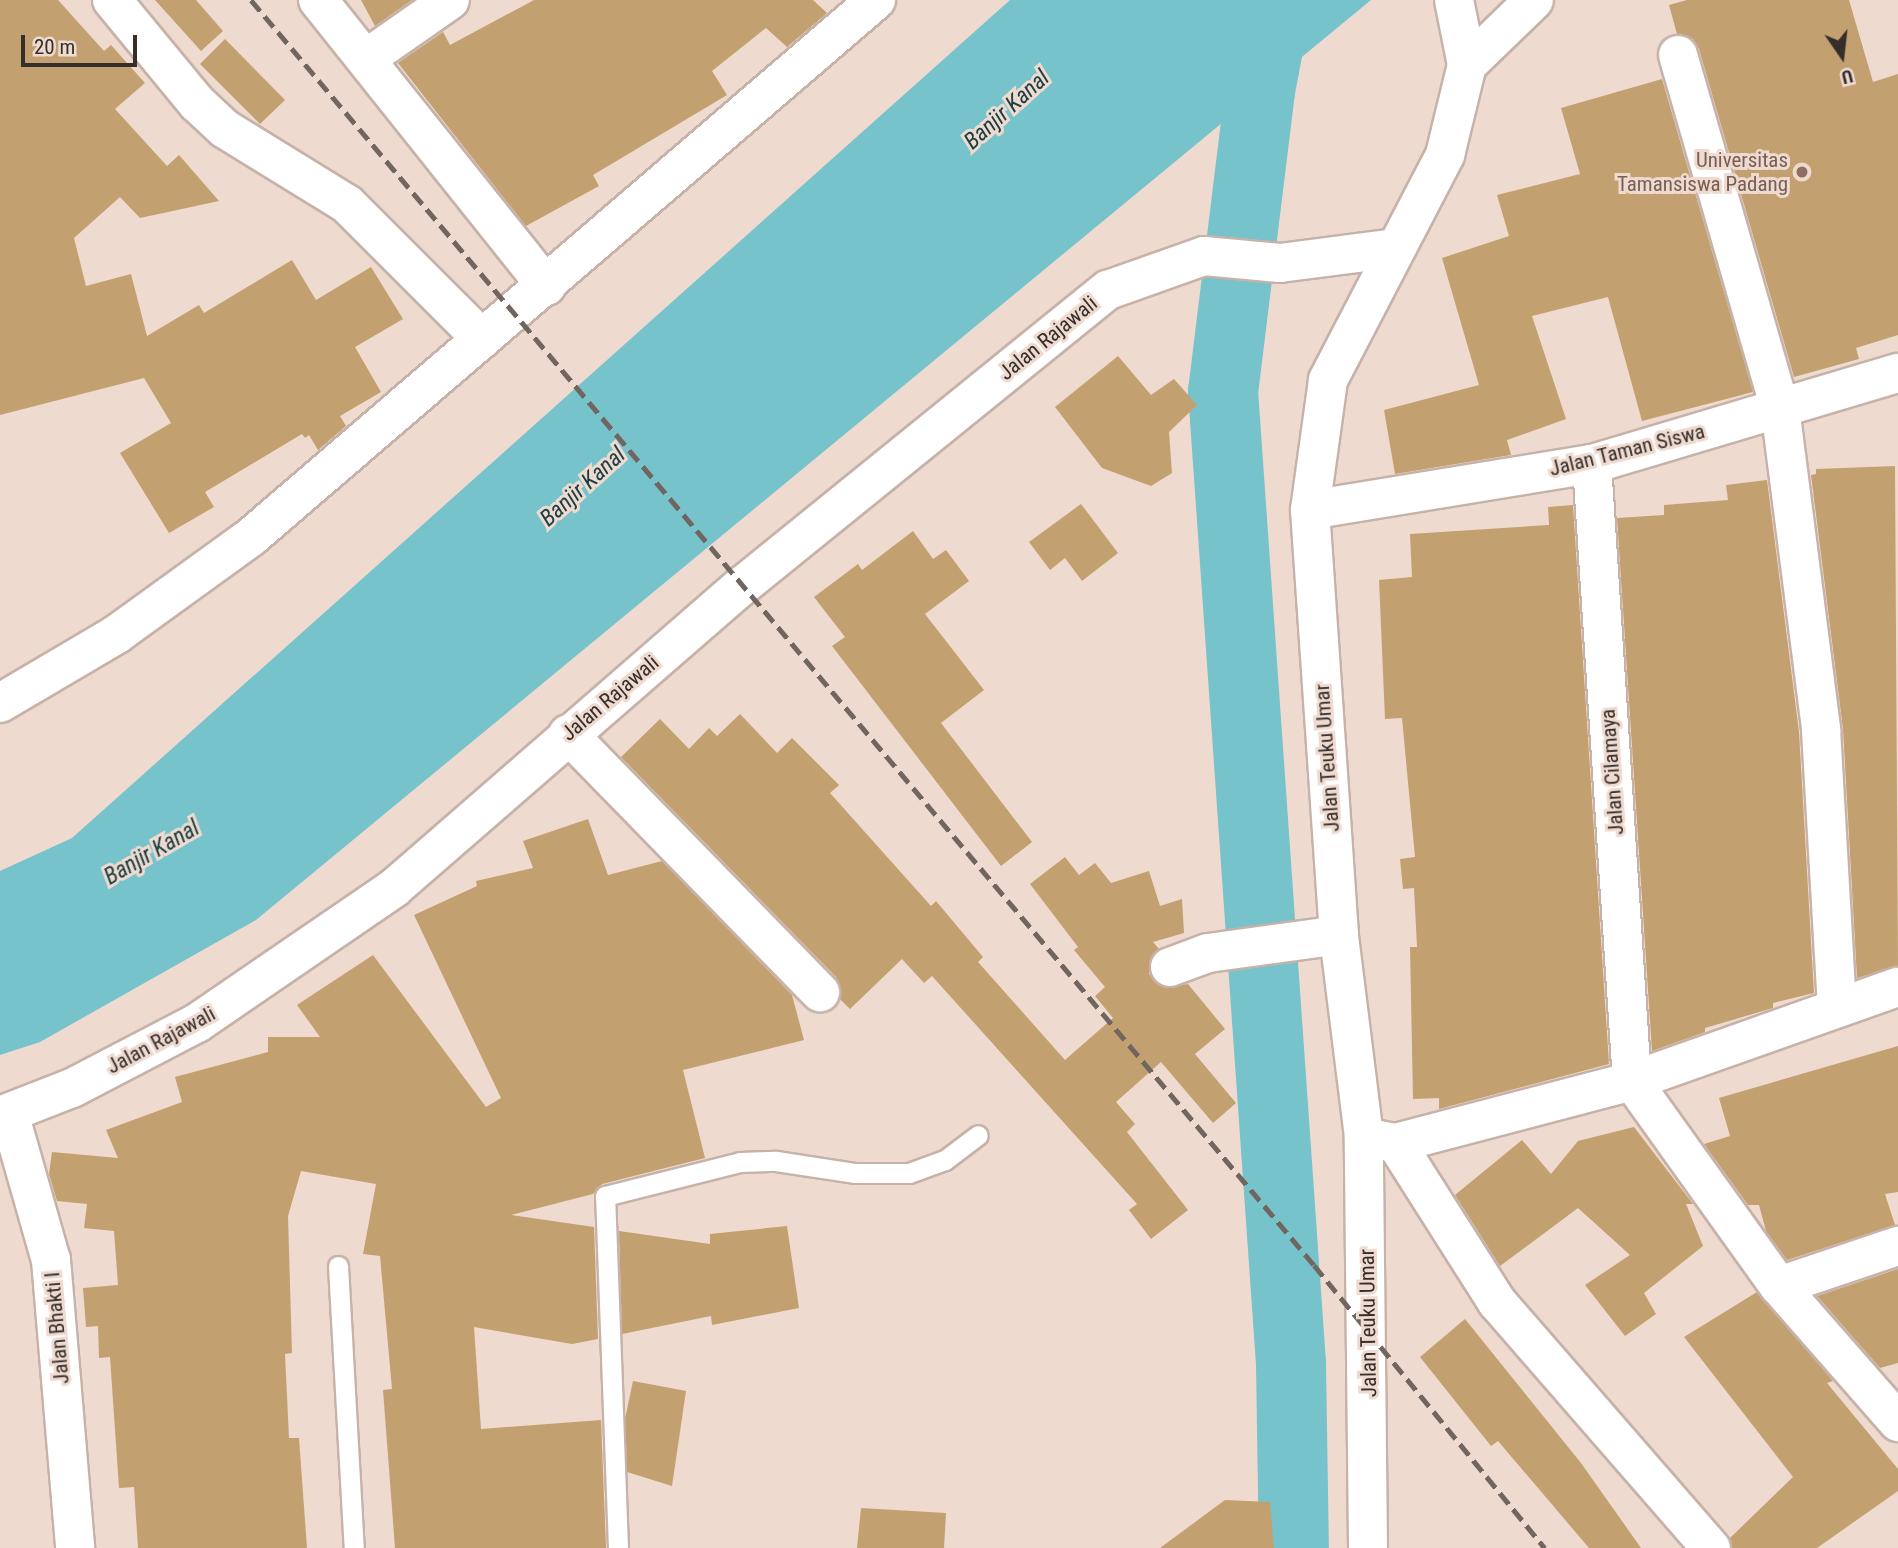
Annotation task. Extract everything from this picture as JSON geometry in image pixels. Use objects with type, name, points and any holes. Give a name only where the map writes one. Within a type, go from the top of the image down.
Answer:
[{"type":"street","points":[[112,0],[216,120],[346,204],[482,339]]},
{"type":"street","points":[[318,0],[367,58],[546,286]]},
{"type":"street","points":[[367,58],[450,0]]},
{"type":"street","points":[[0,703],[117,634],[251,537],[876,0]]},
{"type":"street","name":"Jalan Teuku Umar","points":[[1368,1548],[1380,1140],[1322,937],[1310,510],[1328,380],[1445,155],[1467,65],[1454,0]]},
{"type":"street","points":[[1467,65],[1534,0]]},
{"type":"street","points":[[1678,55],[1780,408],[1821,730],[1837,1008]]},
{"type":"street","name":"Jalan Rajawali","points":[[5,1115],[72,1088],[197,1023],[288,965],[394,888],[568,734],[1108,290],[1204,256],[1280,263],[1395,248]]},
{"type":"street","name":"Jalan Taman Siswa","points":[[1310,510],[1592,464],[1898,373]]},
{"type":"street","name":"Jalan Cilamaya","points":[[1592,464],[1632,1081]]},
{"type":"street","points":[[568,734],[820,992]]},
{"type":"street","points":[[1170,967],[1208,953],[1322,937]]},
{"type":"street","points":[[1711,1548],[1497,1302],[1380,1140],[1632,1081],[1898,987]]},
{"type":"street","points":[[1632,1081],[1779,1286],[1898,1422]]},
{"type":"street","name":"Jalan Bhakti I","points":[[5,1115],[51,1260],[75,1548]]},
{"type":"street","points":[[1779,1286],[1898,1246]]},
{"type":"lane","points":[[618,1548],[605,1196],[740,1162],[776,1161],[854,1173],[909,1173],[945,1160],[978,1135]]},
{"type":"lane","points":[[338,1266],[354,1548]]},
{"type":"water","name":"Banjir Kanal","points":[[1010,0],[1371,0],[256,920],[40,1042],[0,1055],[0,871],[72,838]]},
{"type":"building","points":[[0,0],[58,0],[104,51],[111,45],[145,83],[115,109],[167,166],[179,155],[219,201],[140,218],[120,197],[74,238],[86,286],[131,274],[147,336],[199,305],[204,313],[292,260],[316,300],[371,267],[403,319],[355,347],[381,392],[340,416],[346,426],[318,450],[309,435],[305,438],[302,434],[205,492],[214,507],[169,533],[120,453],[171,423],[144,378],[0,415]]},
{"type":"building","points":[[155,0],[196,0],[223,31],[201,51]]},
{"type":"building","points":[[361,0],[412,0],[375,26]]},
{"type":"building","points":[[534,0],[813,0],[827,13],[787,47],[766,28],[712,71],[727,95],[593,175],[599,186],[526,226],[398,63],[443,32],[450,45]]},
{"type":"building","name":"Universitas Tamansiswa Padang","points":[[1687,0],[1849,0],[1873,82],[1898,74],[1898,335],[1856,348],[1859,359],[1794,377],[1699,49],[1693,39],[1677,34],[1669,5]]},
{"type":"building","points":[[225,39],[285,100],[260,124],[200,64]]},
{"type":"building","points":[[1662,79],[1753,392],[1642,421],[1608,297],[1532,316],[1566,419],[1507,440],[1511,455],[1395,474],[1384,410],[1479,385],[1442,258],[1509,236],[1497,195],[1580,174],[1561,108]]},
{"type":"building","points":[[1118,356],[1151,395],[1174,379],[1197,405],[1169,432],[1172,473],[1151,486],[1102,468],[1055,407]]},
{"type":"building","points":[[1895,466],[1898,966],[1857,978],[1843,729],[1811,475],[1816,474],[1816,469]]},
{"type":"building","points":[[1767,480],[1799,732],[1814,993],[1773,1003],[1773,1008],[1705,1028],[1705,1032],[1652,1051],[1617,518],[1664,515],[1664,505],[1728,500],[1726,485]]},
{"type":"building","points":[[1081,504],[1118,553],[1082,581],[1065,558],[1050,570],[1029,542]]},
{"type":"building","points":[[1573,505],[1609,1064],[1439,1109],[1439,1098],[1413,1099],[1410,947],[1417,947],[1414,888],[1403,889],[1400,859],[1415,857],[1402,718],[1385,719],[1379,580],[1412,577],[1410,534],[1549,525],[1548,507]]},
{"type":"building","points":[[913,531],[933,559],[946,550],[969,581],[925,614],[984,690],[941,723],[1032,842],[1001,866],[832,646],[845,637],[814,597],[858,564],[862,570]]},
{"type":"building","points":[[740,714],[777,753],[792,738],[839,785],[830,793],[931,906],[936,901],[983,957],[978,962],[1065,1060],[1113,1018],[1095,996],[1105,987],[1074,950],[1078,947],[1030,884],[1065,857],[1079,875],[1095,863],[1111,883],[1149,871],[1160,906],[1182,899],[1184,933],[1153,942],[1159,949],[1149,963],[1149,974],[1166,988],[1188,984],[1225,1029],[1195,1054],[1236,1103],[1213,1123],[1161,1062],[1116,1102],[1135,1124],[1127,1132],[1188,1210],[1151,1239],[1129,1210],[1137,1204],[932,976],[924,983],[902,959],[850,1009],[840,999],[836,977],[621,757],[660,719],[689,749],[709,728],[717,736]]},
{"type":"building","points":[[588,819],[608,875],[662,861],[792,995],[804,1040],[683,1070],[705,1158],[602,1184],[593,1194],[511,1215],[594,1227],[598,1339],[572,1344],[474,1327],[481,1429],[601,1420],[606,1548],[395,1548],[383,1390],[392,1389],[380,1256],[363,1254],[376,1184],[301,1171],[288,1216],[292,1353],[285,1354],[289,1438],[299,1438],[307,1548],[138,1548],[134,1487],[119,1488],[110,1357],[99,1358],[98,1326],[86,1327],[83,1288],[118,1285],[114,1231],[84,1228],[87,1204],[57,1201],[49,1174],[52,1152],[118,1158],[106,1130],[182,1102],[175,1077],[268,1052],[268,1037],[320,1037],[297,1005],[373,955],[486,1107],[501,1098],[414,915],[477,886],[476,881],[533,868],[523,841]]},
{"type":"building","points":[[1898,1046],[1898,1192],[1885,1194],[1895,1225],[1787,1260],[1766,1231],[1759,1205],[1748,1205],[1704,1144],[1730,1136],[1719,1098]]},
{"type":"building","points":[[1634,1127],[1693,1204],[1686,1204],[1703,1246],[1644,1293],[1656,1314],[1625,1336],[1585,1285],[1630,1255],[1578,1208],[1500,1266],[1455,1195],[1522,1140],[1551,1174],[1578,1141]]},
{"type":"building","points":[[787,1226],[799,1308],[712,1325],[711,1316],[622,1334],[619,1231],[710,1244],[710,1234]]},
{"type":"building","points":[[1898,1269],[1898,1363],[1880,1368],[1817,1296]]},
{"type":"building","points":[[1757,1292],[1833,1381],[1827,1383],[1898,1469],[1898,1491],[1817,1548],[1732,1548],[1730,1538],[1793,1477],[1684,1337]]},
{"type":"building","points":[[1465,1319],[1581,1463],[1641,1548],[1589,1548],[1498,1441],[1491,1446],[1420,1357]]},
{"type":"building","points":[[633,1381],[686,1391],[672,1486],[627,1472],[625,1419]]},
{"type":"building","points":[[1225,1500],[1270,1502],[1274,1548],[1160,1548]]},
{"type":"building","points":[[861,1508],[946,1513],[944,1548],[857,1548]]},
{"type":"waterway","points":[[1277,0],[1260,91],[1223,391],[1291,1364],[1294,1548]]},
{"type":"railway","points":[[251,0],[1314,1265],[1545,1548]]},
{"type":"place","name":"Universitas Tamansiswa Padang","points":[[1802,172]]}]
